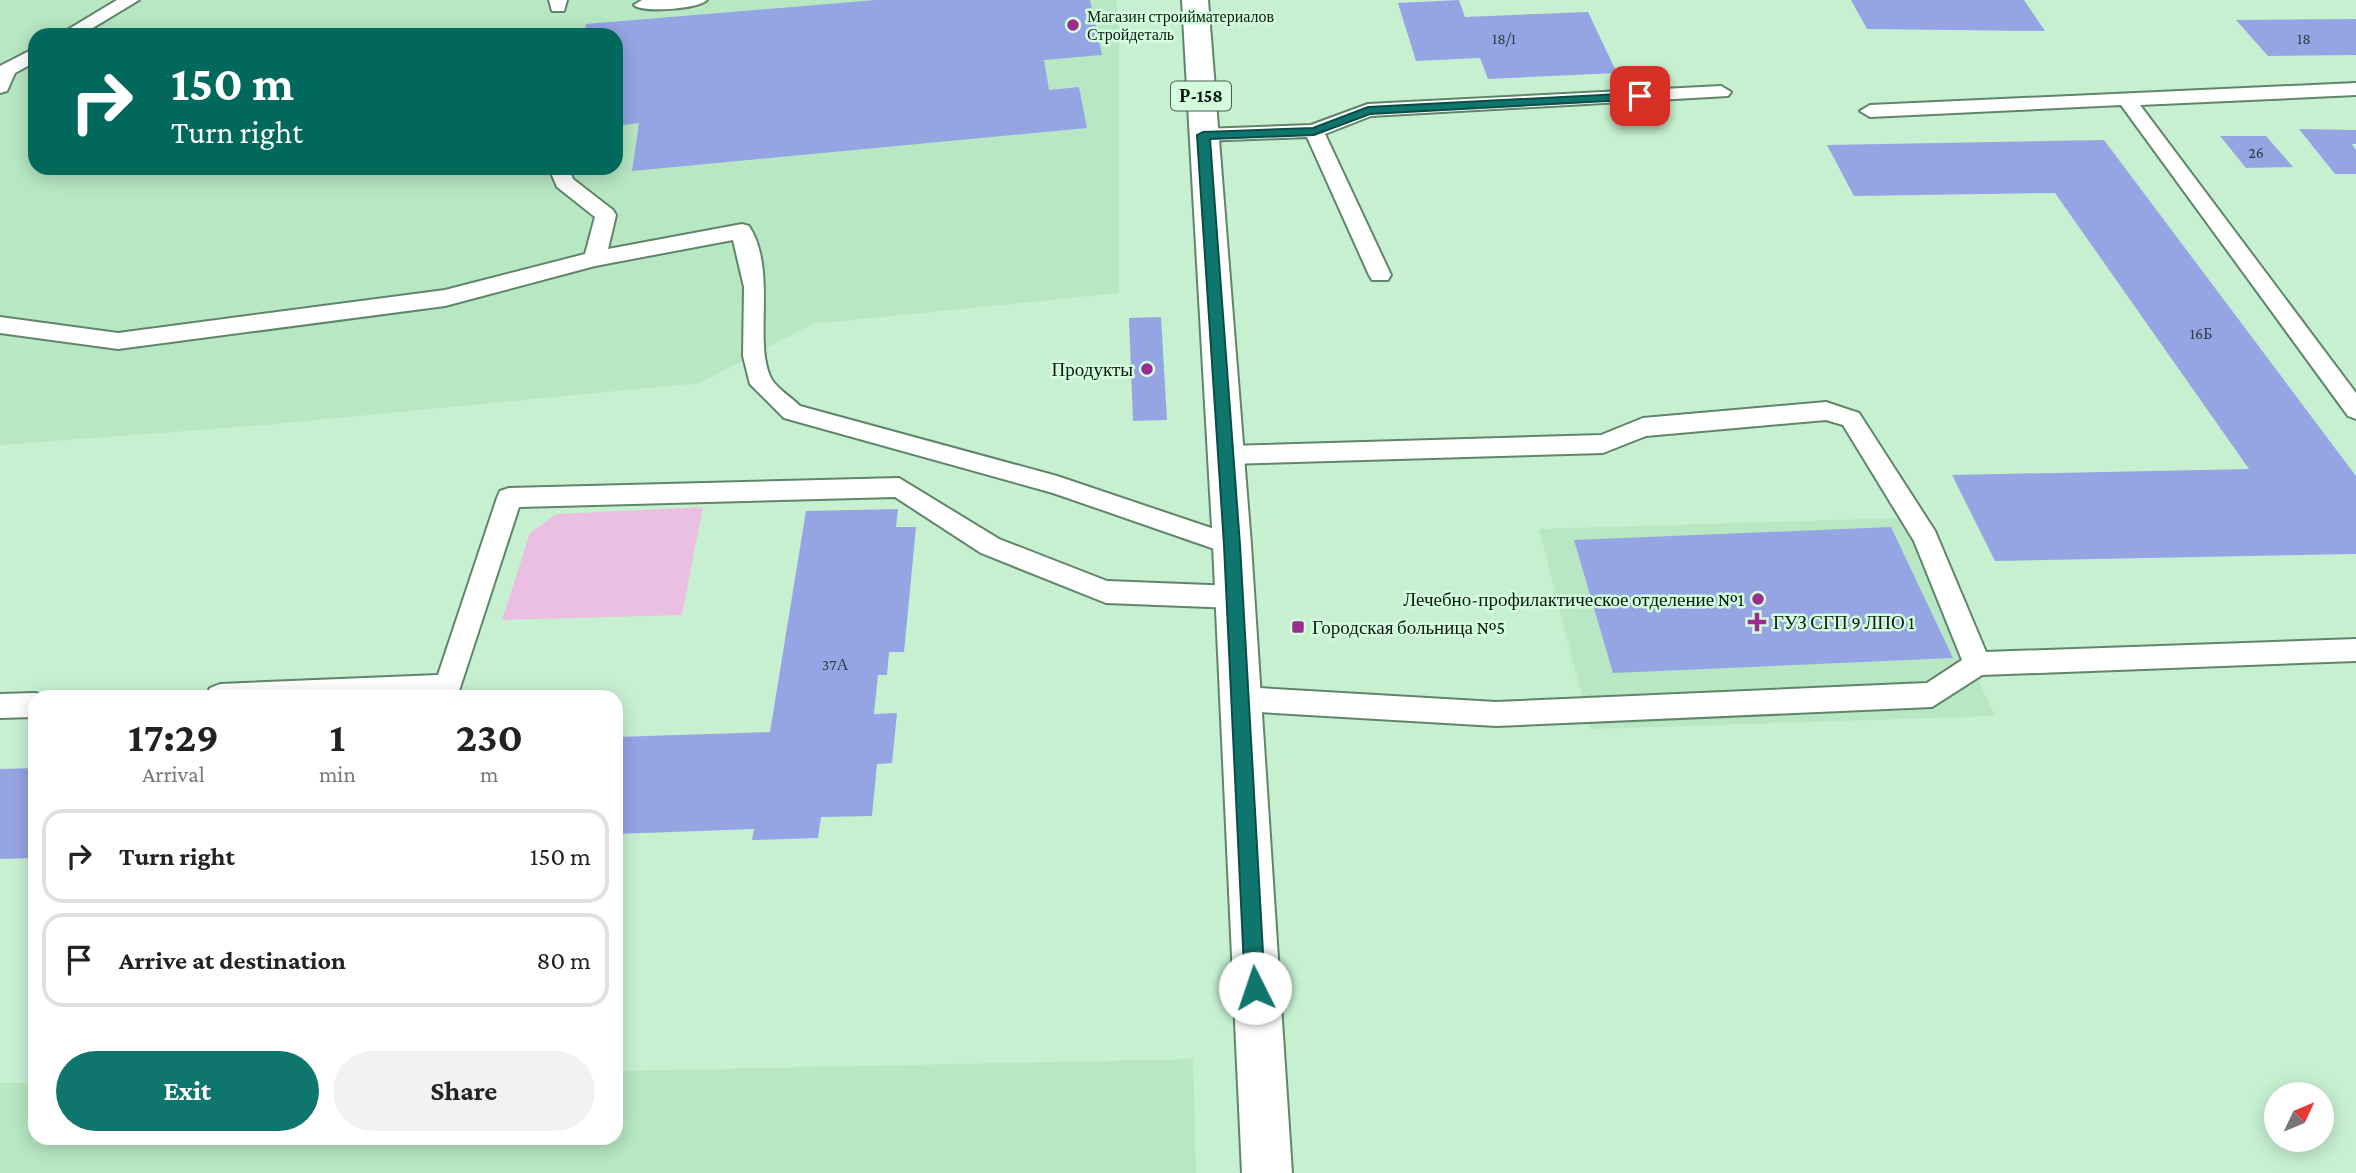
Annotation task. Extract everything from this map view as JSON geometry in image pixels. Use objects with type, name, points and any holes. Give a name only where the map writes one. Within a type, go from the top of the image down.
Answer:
[{"type":"main road","name":"Р-158","points":[[1195,0],[1232,545],[1250,909],[1267,1173]]},
{"type":"lane","points":[[80,28],[130,0]]},
{"type":"lane","points":[[643,5],[698,0]]},
{"type":"lane","points":[[0,87],[7,70],[28,58]]},
{"type":"lane","points":[[1870,111],[2356,89]]},
{"type":"lane","points":[[1203,135],[1314,131],[1368,110],[1721,92]]},
{"type":"lane","points":[[2126,99],[2356,410]]},
{"type":"lane","points":[[1314,131],[1380,275]]},
{"type":"lane","points":[[562,175],[564,181],[606,215],[595,259]]},
{"type":"lane","points":[[0,325],[118,341],[445,298],[595,259],[742,232],[755,287],[754,356],[762,384],[792,412],[1057,485],[1232,545]]},
{"type":"lane","points":[[1226,456],[1603,444],[1643,427],[1826,411],[1852,419],[1926,538],[1978,664]]},
{"type":"lane","points":[[357,690],[448,686],[509,498],[899,486],[990,545],[1106,592],[1235,597]]},
{"type":"lane","points":[[1241,699],[1496,714],[1919,696],[1932,695],[1978,664],[2356,650]]},
{"type":"lane","points":[[0,706],[28,705]]},
{"type":"shaded area","points":[[0,0],[1116,0],[1119,29],[1119,293],[812,324],[700,383],[265,425],[0,445]]},
{"type":"shaded area","points":[[703,507],[682,615],[502,620],[530,533],[557,514]]},
{"type":"shaded area","name":"ГУЗ СГП 9 ЛПО 1","points":[[1902,518],[1995,716],[1590,729],[1539,529]]},
{"type":"shaded area","points":[[1193,1059],[1196,1173],[0,1173],[0,1083],[28,1083],[28,1145],[623,1145],[623,1071]]},
{"type":"building","points":[[876,0],[1090,0],[1102,55],[1044,60],[1049,90],[1079,87],[1087,128],[632,171],[639,123],[623,125],[623,28],[585,28],[586,24]]},
{"type":"building","points":[[1459,0],[1465,17],[1588,12],[1617,73],[1488,79],[1480,58],[1416,61],[1398,3]]},
{"type":"building","points":[[1851,0],[2024,0],[2045,31],[1867,29]]},
{"type":"building","points":[[2356,19],[2356,55],[2268,56],[2236,20]]},
{"type":"building","points":[[2299,129],[2356,130],[2356,144],[2352,144],[2356,150],[2356,174],[2335,174]]},
{"type":"building","points":[[2220,136],[2266,136],[2293,167],[2246,168]]},
{"type":"building","points":[[2104,140],[2356,476],[2356,554],[1995,561],[1952,475],[2249,469],[2055,193],[1854,196],[1827,145]]},
{"type":"building","name":"Продукты","points":[[1161,317],[1167,420],[1133,421],[1129,318]]},
{"type":"building","points":[[898,509],[896,527],[916,527],[904,652],[889,652],[887,675],[878,675],[874,714],[897,713],[892,763],[877,764],[872,816],[821,817],[818,838],[752,840],[754,829],[623,834],[623,737],[770,732],[806,511]]},
{"type":"building","name":"Лечебно-профилактическое отделение №1","points":[[1891,527],[1953,658],[1613,673],[1574,540]]},
{"type":"building","points":[[28,768],[28,858],[0,859],[0,769]]},
{"type":"place","name":"Магазин строийматериалов Стройдеталь","points":[[1073,25]]},
{"type":"place","name":"Продукты","points":[[1147,369]]},
{"type":"place","name":"Лечебно-профилактическое отделение №1","points":[[1758,599]]},
{"type":"place","name":"ГУЗ СГП 9 ЛПО 1","points":[[1757,622]]},
{"type":"place","name":"Городская больница №5","points":[[1298,627]]},
{"type":"route","points":[[1255,988],[1232,545],[1203,135],[1314,131],[1368,110],[1640,96]]}]
